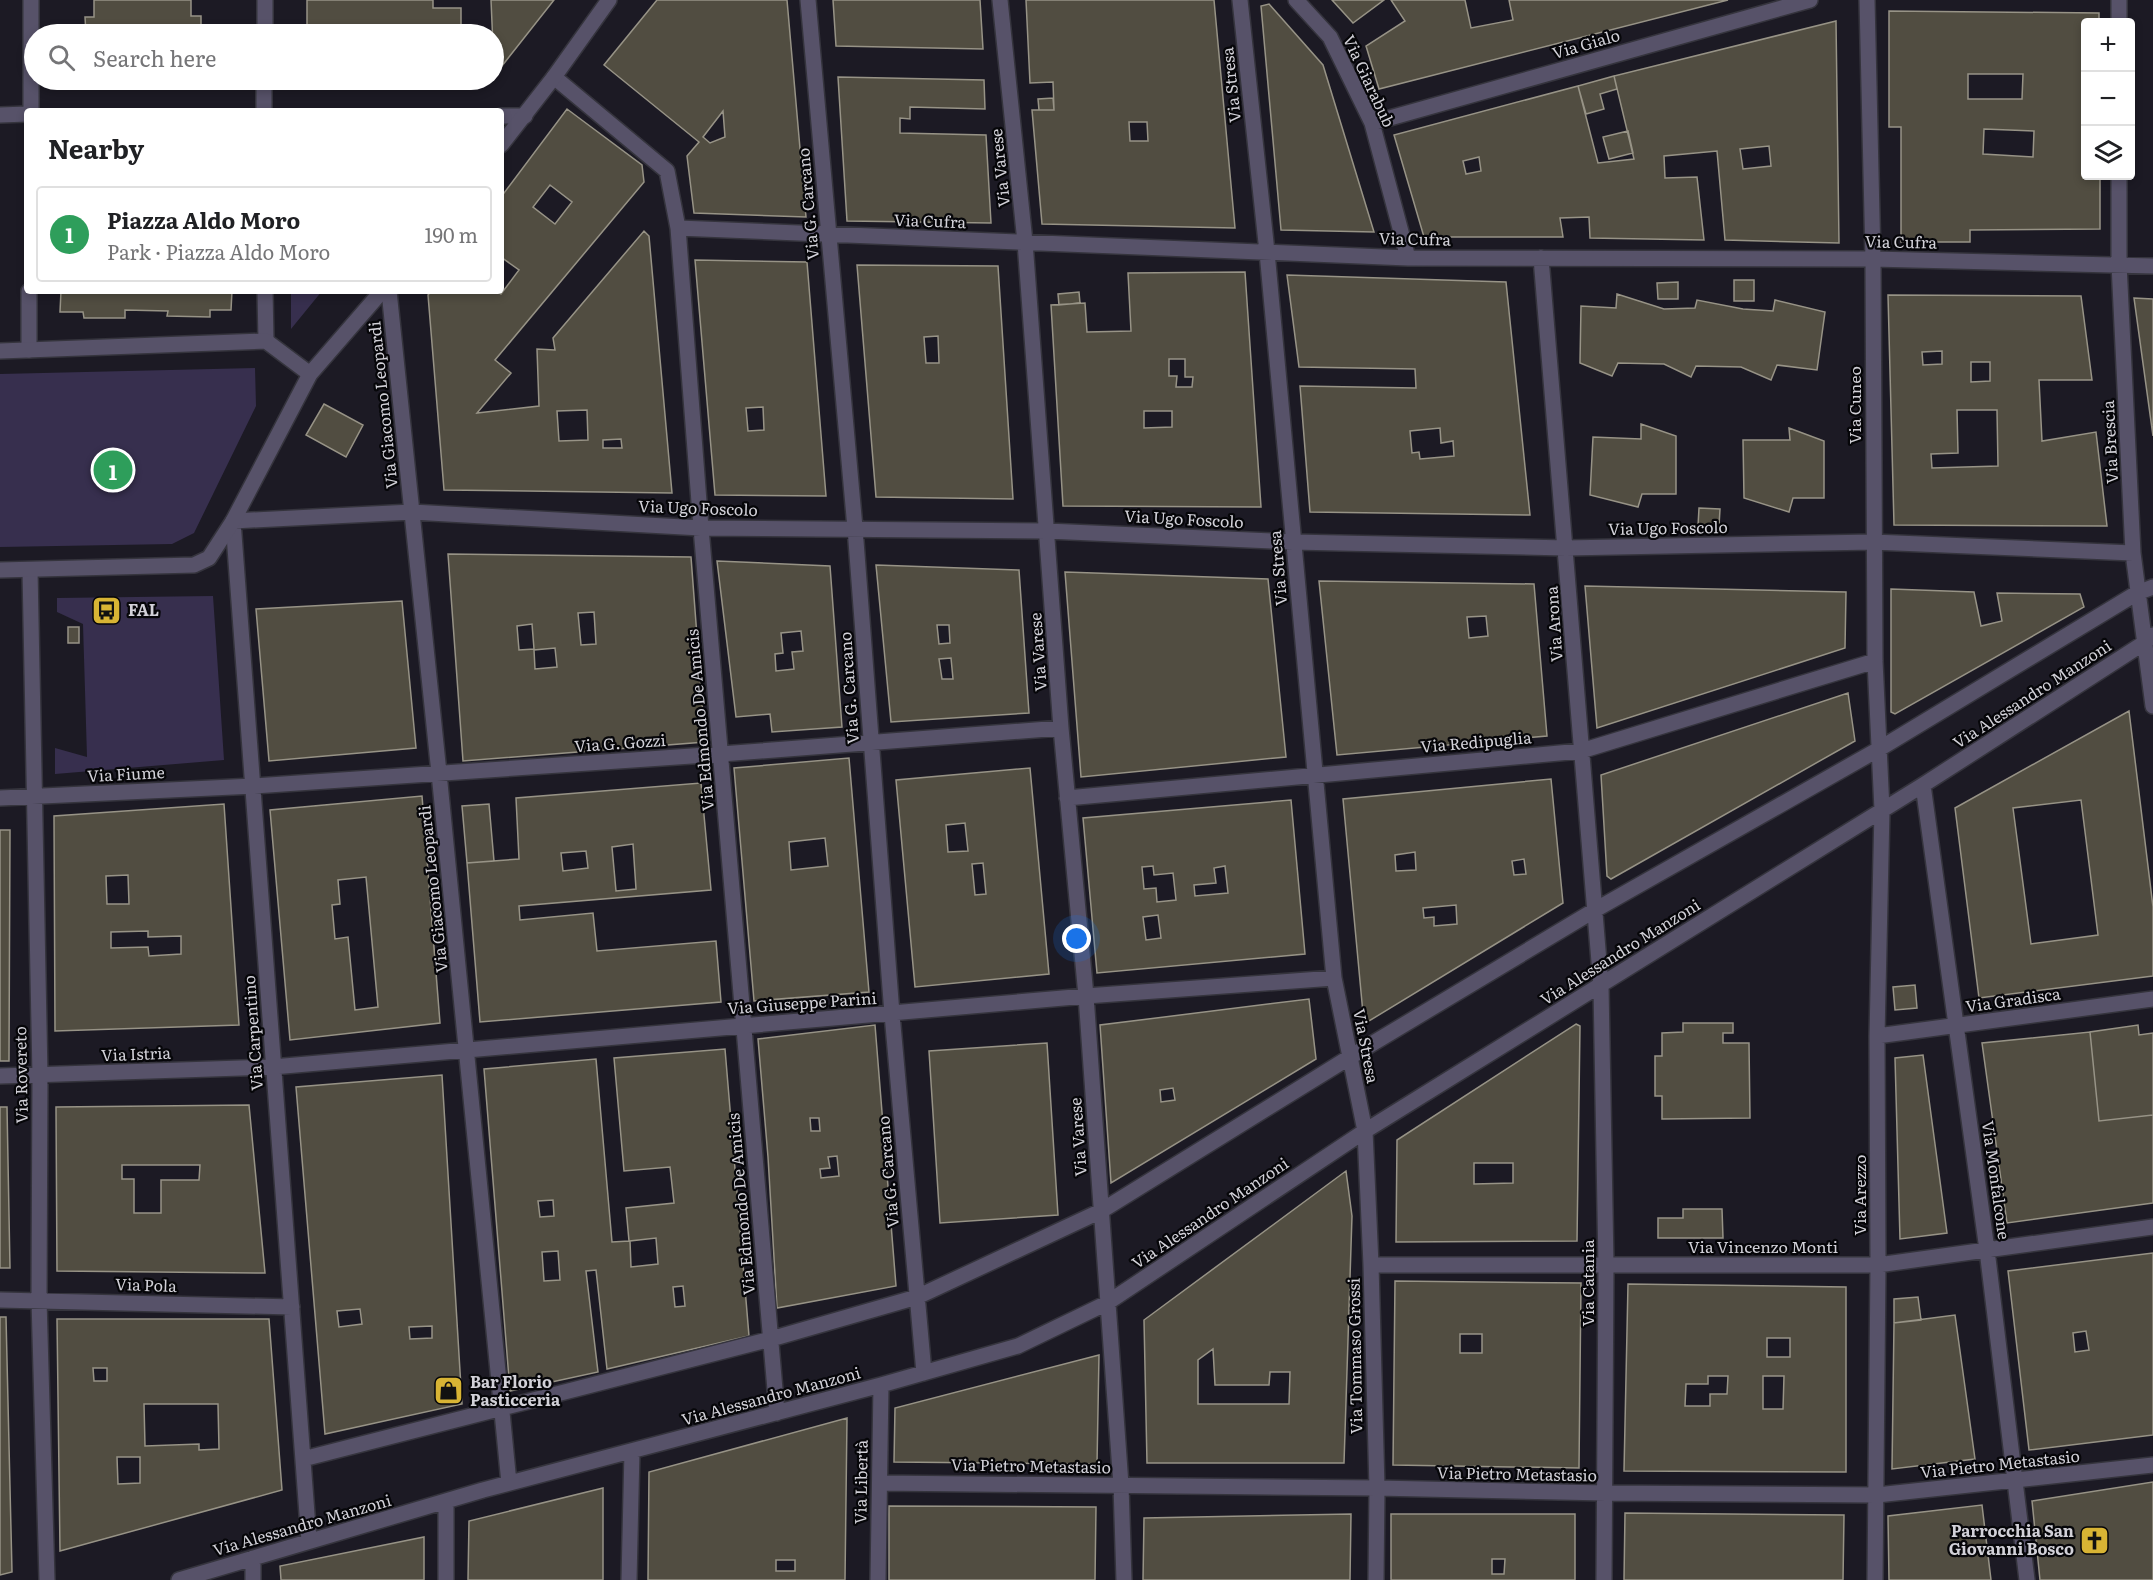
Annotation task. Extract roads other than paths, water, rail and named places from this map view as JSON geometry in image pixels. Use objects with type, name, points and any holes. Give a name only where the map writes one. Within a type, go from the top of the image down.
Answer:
[{"type":"street","points":[[31,0],[31,24]]},
{"type":"street","points":[[265,0],[265,24]]},
{"type":"street","points":[[504,141],[609,0]]},
{"type":"street","name":"Via G. Carcano","points":[[808,0],[855,528],[892,1014],[924,1373]]},
{"type":"street","name":"Via Varese","points":[[1000,0],[1025,242],[1061,728],[1086,996],[1121,1485],[1124,1580]]},
{"type":"street","name":"Via Stresa","points":[[1240,0],[1267,252],[1334,978],[1365,1131]]},
{"type":"street","name":"Via Giarabub","points":[[1296,0],[1330,37],[1372,123],[1408,258]]},
{"type":"street","name":"Via Gialo","points":[[1372,123],[1810,0]]},
{"type":"street","name":"Via Cuneo","points":[[1867,0],[1873,259],[1875,661],[1882,810]]},
{"type":"street","points":[[2120,0],[2120,18]]},
{"type":"street","name":"Via Edmondo De Amicis","points":[[554,77],[667,171],[678,228],[701,528],[777,1413]]},
{"type":"street","points":[[31,90],[31,108]]},
{"type":"street","points":[[264,90],[264,108]]},
{"type":"street","points":[[0,115],[24,114]]},
{"type":"street","points":[[504,116],[525,116]]},
{"type":"street","name":"Via Brescia","points":[[2119,180],[2119,264],[2133,553],[2137,593],[2149,639],[2153,706]]},
{"type":"street","name":"Via Cufra","points":[[678,228],[1408,258],[1873,259],[2153,266]]},
{"type":"street","name":"Via Arona","points":[[1541,258],[1601,986]]},
{"type":"street","points":[[29,294],[29,350]]},
{"type":"street","points":[[265,294],[266,341]]},
{"type":"street","points":[[0,570],[194,565],[209,558],[233,521],[310,374],[379,294]]},
{"type":"street","name":"Via Giacomo Leopardi","points":[[389,294],[440,773],[509,1483]]},
{"type":"street","points":[[0,351],[266,341],[310,374]]},
{"type":"street","name":"Via Ugo Foscolo","points":[[233,521],[412,512],[701,528],[1047,531],[1293,542],[1566,548],[1873,542],[2133,553]]},
{"type":"street","name":"Via Carpentino","points":[[233,521],[309,1541]]},
{"type":"street","name":"Via Rovereto","points":[[30,570],[40,1076],[39,1300],[47,1580]]},
{"type":"street","name":"Via Alessandro Manzoni","points":[[303,1459],[771,1339],[917,1297],[1101,1211],[1595,909],[1879,749],[2137,593],[2153,587]]},
{"type":"street","name":"Via Alessandro Manzoni","points":[[179,1580],[509,1483],[777,1413],[1018,1346],[1107,1303],[1365,1131],[1923,785],[2149,639]]},
{"type":"street","name":"Via Redipuglia","points":[[1067,798],[1581,751],[1875,661]]},
{"type":"street","name":"Via G. Gozzi","points":[[254,786],[1061,728]]},
{"type":"street","name":"Via Monfalcone","points":[[1923,785],[1987,1250],[2027,1580]]},
{"type":"street","name":"Via Fiume","points":[[0,798],[254,786]]},
{"type":"street","name":"Via Arezzo","points":[[1875,1580],[1878,1264],[1877,1036],[1882,810]]},
{"type":"street","name":"Via Giuseppe Parini","points":[[273,1067],[1086,996],[1334,978]]},
{"type":"street","name":"Via Catania","points":[[1601,986],[1606,1265],[1604,1580]]},
{"type":"street","name":"Via Gradisca","points":[[1877,1036],[2153,999]]},
{"type":"street","name":"Via Istria","points":[[0,1076],[273,1067]]},
{"type":"street","name":"Via Tommaso Grossi","points":[[1365,1131],[1377,1488],[1376,1580]]},
{"type":"street","name":"Via Vincenzo Monti","points":[[1371,1265],[1878,1264],[2153,1227]]},
{"type":"street","name":"Via Pola","points":[[0,1300],[292,1307]]},
{"type":"street","name":"Via Libertà","points":[[878,1580],[880,1385]]},
{"type":"street","points":[[628,1580],[632,1451]]},
{"type":"street","name":"Via Pietro Metastasio","points":[[879,1483],[1377,1488],[1606,1494],[1877,1495],[2153,1465]]},
{"type":"street","points":[[446,1501],[446,1580]]},
{"type":"street","points":[[253,1558],[253,1580]]},
{"type":"place","name":"Piazza Aldo Moro","points":[[113,470]]},
{"type":"place","name":"FAL","points":[[107,610]]},
{"type":"place","name":"Bar Florio Pasticceria","points":[[449,1391]]},
{"type":"place","name":"Parrocchia San Giovanni Bosco","points":[[2095,1540]]}]
